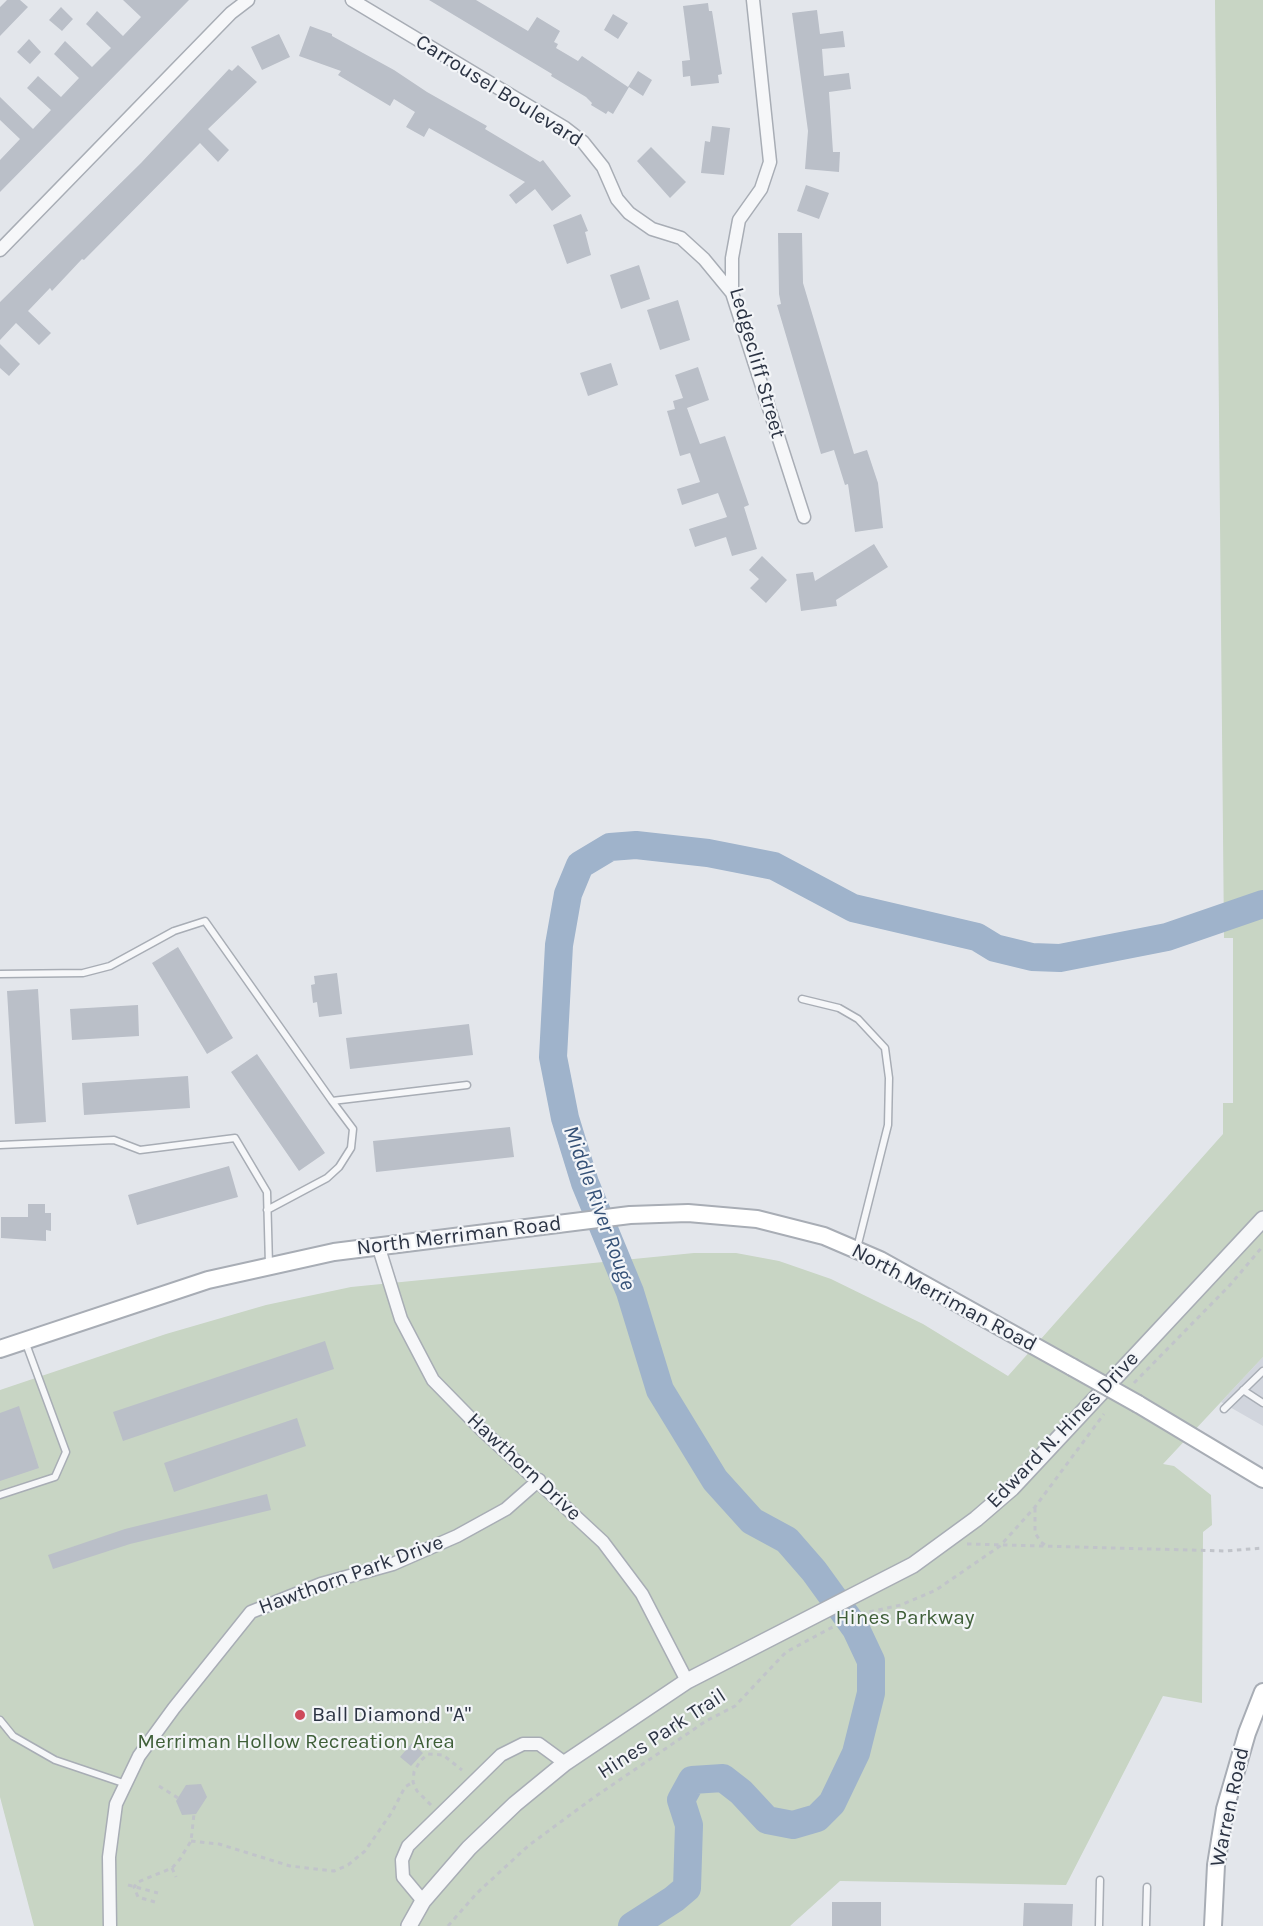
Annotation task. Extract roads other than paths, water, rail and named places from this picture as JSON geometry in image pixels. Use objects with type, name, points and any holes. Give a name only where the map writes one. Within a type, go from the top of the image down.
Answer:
[{"type":"main road","name":"North Merriman Road","points":[[0,1349],[208,1280],[269,1265],[378,1245],[630,1215],[688,1213],[757,1219],[824,1236],[857,1249],[1138,1404],[1263,1479]]},
{"type":"main road","name":"Warren Road","points":[[1213,1926],[1216,1865],[1225,1809],[1243,1743],[1263,1692]]},
{"type":"street","points":[[0,250],[231,13],[248,0]]},
{"type":"street","name":"Carrousel Boulevard","points":[[352,0],[555,122],[583,142],[603,166],[618,199],[629,213],[652,229],[681,238],[704,259],[732,293]]},
{"type":"street","name":"Ledgecliff Street","points":[[753,0],[770,162],[761,189],[739,220],[732,258],[732,293],[804,517]]},
{"type":"street","name":"Edward N. Hines Drive","points":[[409,1926],[423,1901],[469,1848],[515,1804],[565,1763],[687,1681],[913,1565],[947,1541],[1012,1488],[1263,1219]]},
{"type":"street","name":"Hawthorn Drive","points":[[378,1245],[400,1319],[433,1380],[481,1429],[539,1480],[603,1542],[642,1594],[687,1681]]},
{"type":"street","name":"Hawthorn Park Drive","points":[[110,1926],[109,1857],[116,1804],[139,1756],[174,1708],[251,1612],[321,1584],[393,1564],[457,1536],[506,1509],[539,1480]]},
{"type":"street","points":[[423,1901],[403,1877],[402,1860],[408,1846],[501,1755],[523,1744],[539,1744],[565,1763]]},
{"type":"lane","points":[[0,974],[83,974],[110,966],[174,932],[205,921],[353,1129],[351,1148],[339,1167],[327,1178],[267,1210]]},
{"type":"lane","points":[[802,999],[839,1008],[858,1019],[885,1048],[889,1078],[888,1125],[857,1249]]},
{"type":"lane","points":[[332,1101],[467,1085]]},
{"type":"lane","points":[[0,1144],[114,1140],[140,1150],[235,1138],[267,1192],[269,1265]]},
{"type":"lane","points":[[0,1495],[55,1477],[66,1452],[25,1341]]},
{"type":"lane","points":[[1224,1409],[1263,1371]]},
{"type":"lane","points":[[1243,1390],[1263,1403]]},
{"type":"lane","points":[[0,1720],[13,1736],[55,1760],[126,1784]]},
{"type":"lane","points":[[1099,1926],[1100,1880]]},
{"type":"lane","points":[[1146,1887],[1146,1926]]},
{"type":"waterway","name":"Middle River Rouge","points":[[632,1926],[687,1888],[689,1825],[681,1800],[692,1780],[723,1778],[741,1792],[767,1820],[793,1825],[817,1818],[832,1803],[856,1753],[871,1693],[871,1661],[856,1629],[814,1571],[787,1540],[752,1521],[715,1480],[660,1390],[630,1292],[585,1183],[565,1118],[553,1057],[559,945],[568,894],[580,865],[610,847],[636,845],[708,853],[774,866],[853,908],[977,937],[995,948],[1032,957],[1060,958],[1167,937],[1263,904]]},
{"type":"place","name":"Ball Diamond \"A\"","points":[[300,1715]]},
{"type":"park label","name":"Hines Parkway","points":[[905,1618]]},
{"type":"park label","name":"Merriman Hollow Recreation Area","points":[[296,1742]]}]
